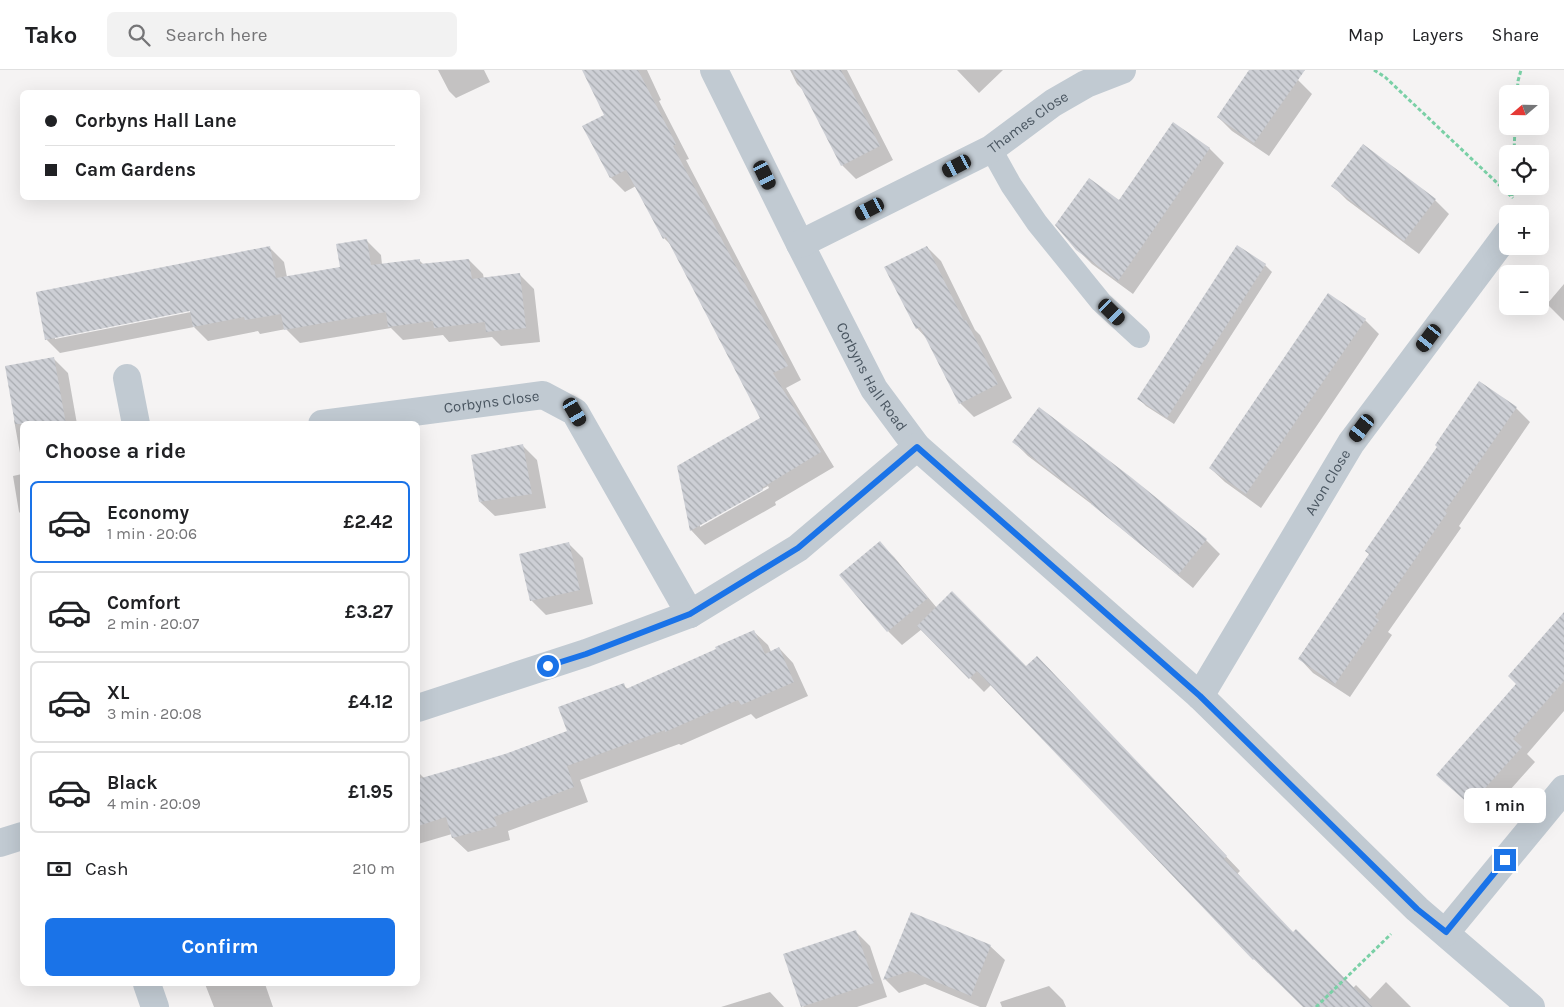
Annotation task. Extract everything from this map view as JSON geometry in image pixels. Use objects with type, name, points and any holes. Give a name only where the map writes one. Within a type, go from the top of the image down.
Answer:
[{"type":"street","name":"Corbyns Hall Road","points":[[714,70],[874,390],[917,447],[1200,696],[1417,909],[1532,1007]]},
{"type":"street","name":"Thames Close","points":[[800,244],[991,149],[1053,103],[1086,84],[1122,70]]},
{"type":"street","name":"Avon Close","points":[[1200,696],[1351,443],[1499,245]]},
{"type":"street","points":[[127,378],[135,421]]},
{"type":"street","name":"Corbyns Close","points":[[345,421],[543,395],[575,412],[690,614]]},
{"type":"street","points":[[420,707],[586,654],[690,614],[798,548],[917,447]]},
{"type":"street","points":[[1446,932],[1564,789]]},
{"type":"street","points":[[0,843],[20,837]]},
{"type":"street","points":[[148,986],[155,1007]]},
{"type":"lane","points":[[991,149],[1010,185],[1037,223],[1101,302],[1139,337]]},
{"type":"path","points":[[1374,70],[1384,77],[1512,196],[1517,205]]},
{"type":"path","points":[[1518,85],[1520,70]]},
{"type":"path","points":[[1316,1007],[1417,909]]},
{"type":"building","points":[[582,70],[638,70],[676,144],[673,146],[788,366],[773,373],[821,452],[762,488],[763,490],[690,531],[677,466],[760,418],[666,237],[663,239],[626,170],[610,178],[582,126],[604,115]]},
{"type":"building","points":[[792,70],[841,70],[880,146],[841,166]]},
{"type":"building","points":[[1249,70],[1305,70],[1254,143],[1217,117]]},
{"type":"building","points":[[1173,122],[1210,148],[1118,281],[1076,250],[1055,225],[1089,178],[1119,200]]},
{"type":"building","points":[[1363,144],[1436,199],[1404,241],[1331,186]]},
{"type":"building","points":[[367,239],[371,265],[420,259],[420,264],[469,259],[472,279],[520,273],[526,328],[486,332],[485,322],[434,328],[433,321],[388,327],[386,312],[284,330],[281,314],[245,320],[244,317],[193,327],[190,311],[45,340],[36,292],[270,246],[276,278],[340,267],[336,244]]},
{"type":"building","points":[[1237,245],[1266,264],[1167,418],[1137,399]]},
{"type":"building","points":[[927,246],[998,384],[959,404],[920,327],[916,329],[884,267]]},
{"type":"building","points":[[1328,293],[1366,319],[1246,494],[1209,468]]},
{"type":"building","points":[[54,357],[65,421],[20,421],[20,424],[15,424],[5,366]]},
{"type":"building","points":[[1479,381],[1517,407],[1375,617],[1379,620],[1335,684],[1298,659],[1369,554],[1365,551],[1437,447],[1435,445]]},
{"type":"building","points":[[1039,407],[1132,478],[1207,539],[1178,575],[1092,503],[1012,442]]},
{"type":"building","points":[[523,444],[532,494],[479,502],[471,455]]},
{"type":"building","points":[[880,541],[928,598],[887,632],[839,575]]},
{"type":"building","points":[[569,542],[580,590],[530,601],[519,554]]},
{"type":"building","points":[[952,591],[1026,666],[1037,656],[1227,856],[1224,859],[1293,932],[1296,929],[1373,1007],[1303,1007],[1253,960],[977,671],[969,679],[917,626]]},
{"type":"building","points":[[1564,612],[1564,681],[1513,739],[1522,747],[1470,805],[1436,775],[1516,684],[1508,676]]},
{"type":"building","points":[[754,630],[765,654],[779,647],[794,682],[741,705],[738,700],[665,732],[665,730],[567,766],[574,787],[494,817],[497,826],[452,838],[446,817],[420,825],[420,778],[505,754],[567,731],[558,707],[624,683],[626,689],[716,649],[715,647]]},
{"type":"building","points":[[911,912],[991,945],[971,996],[910,971],[883,980]]},
{"type":"building","points":[[856,930],[874,983],[801,1007],[783,954]]},
{"type":"route","points":[[548,666],[586,654],[690,614],[798,548],[917,447],[1200,696],[1417,909],[1446,932],[1505,860]]}]
